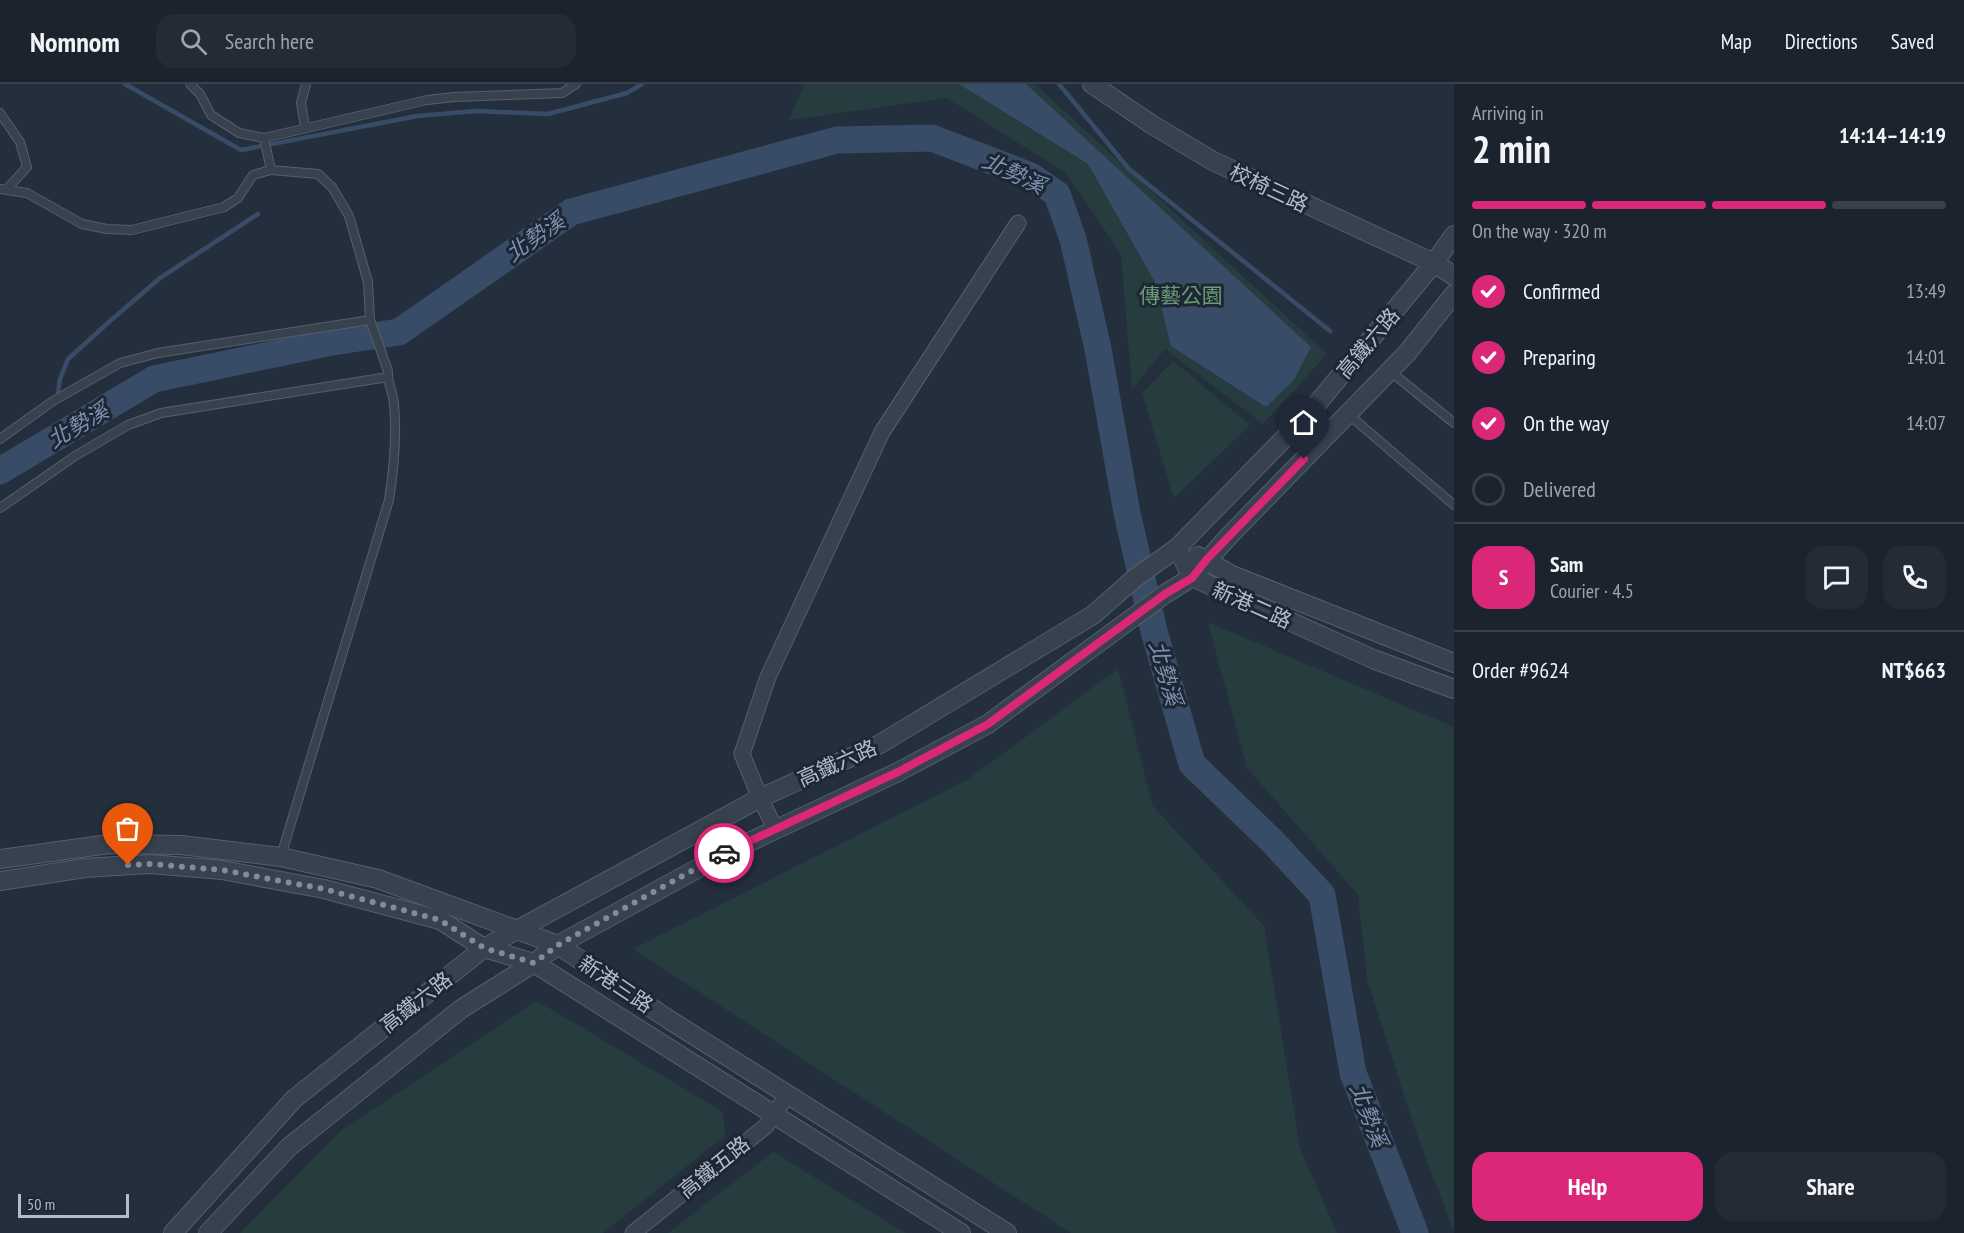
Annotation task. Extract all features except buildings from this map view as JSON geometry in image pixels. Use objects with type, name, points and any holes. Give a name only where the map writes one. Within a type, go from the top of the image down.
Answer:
[{"type":"street","name":"校椅三路","points":[[1092,84],[1151,124],[1213,161],[1434,263],[1454,276]]},
{"type":"street","points":[[775,828],[759,798],[742,754],[768,677],[882,432],[1018,224]]},
{"type":"street","name":"高鐵六路","points":[[173,1233],[294,1099],[484,948],[759,798],[880,744],[1093,615],[1135,579],[1177,548],[1311,411],[1434,263],[1454,235]]},
{"type":"street","name":"高鐵六路","points":[[208,1233],[289,1146],[461,1009],[534,963],[558,945],[726,853],[898,772],[988,724],[1165,594],[1192,578],[1207,559],[1408,352],[1454,294]]},
{"type":"street","name":"新港二路","points":[[1177,548],[1207,559],[1232,575],[1454,663]]},
{"type":"street","name":"新港二路","points":[[1177,548],[1192,578],[1373,659],[1454,689]]},
{"type":"street","name":"新港三路","points":[[0,859],[109,844],[182,845],[281,857],[378,879],[558,945],[668,1019],[1007,1233]]},
{"type":"street","name":"新港三路","points":[[0,881],[85,868],[150,864],[222,870],[324,889],[440,920],[484,948],[534,963],[961,1233]]},
{"type":"street","name":"高鐵五路","points":[[633,1233],[766,1126],[788,1094]]},
{"type":"lane","points":[[190,84],[200,94],[211,115],[239,133],[265,139],[427,100],[562,93],[576,84]]},
{"type":"lane","points":[[305,128],[301,104],[306,84]]},
{"type":"lane","points":[[0,113],[20,142],[27,166],[4,189]]},
{"type":"lane","points":[[265,139],[271,170]]},
{"type":"lane","points":[[4,189],[27,192],[82,224],[107,229],[132,230],[224,207],[238,198],[253,175],[271,170],[318,174],[332,187],[349,216],[368,282],[370,320],[388,374],[394,402],[394,463],[389,500],[281,857]]},
{"type":"lane","points":[[0,439],[53,401],[120,363],[158,353],[370,320]]},
{"type":"lane","points":[[1390,371],[1454,423]]},
{"type":"lane","points":[[0,508],[75,456],[128,425],[161,413],[388,374]]},
{"type":"lane","points":[[1348,414],[1454,505]]},
{"type":"green space","name":"傳藝公園","points":[[804,84],[1035,84],[1327,354],[1263,424],[1165,349],[1132,389],[1121,254],[1066,173],[947,98],[789,120]]},
{"type":"green space","points":[[1173,361],[1250,425],[1174,498],[1142,393]]},
{"type":"green space","points":[[1208,622],[1454,727],[1454,1232],[1414,1126],[1367,979],[1358,895],[1247,768]]},
{"type":"green space","points":[[1118,669],[1152,805],[1264,926],[1300,1148],[1337,1233],[1071,1233],[633,949],[967,780]]},
{"type":"green space","points":[[537,1001],[722,1111],[726,1135],[603,1233],[240,1233],[343,1129]]},
{"type":"green space","points":[[773,1152],[906,1233],[668,1233]]},
{"type":"water","points":[[959,84],[1026,84],[1311,347],[1294,380],[1266,407],[1171,346],[1155,282],[1088,164]]},
{"type":"waterway","points":[[125,84],[241,150],[417,116],[476,111],[548,114],[627,93],[642,84]]},
{"type":"waterway","points":[[1059,84],[1129,169],[1330,331]]},
{"type":"waterway","name":"北勢溪","points":[[0,471],[154,379],[332,342],[399,332],[571,212],[837,140],[932,138],[1031,176],[1057,194],[1073,239],[1098,349],[1127,513],[1154,631],[1192,764],[1273,842],[1322,895],[1353,1073],[1415,1233]]},
{"type":"waterway","points":[[58,392],[60,379],[68,359],[110,321],[160,278],[258,214]]},
{"type":"way so far","points":[[128,865],[150,864],[222,870],[324,889],[440,920],[484,948],[534,963],[558,945],[724,853]]},
{"type":"route","points":[[724,853],[898,772],[988,724],[1165,594],[1192,578],[1207,559],[1304,459]]}]
